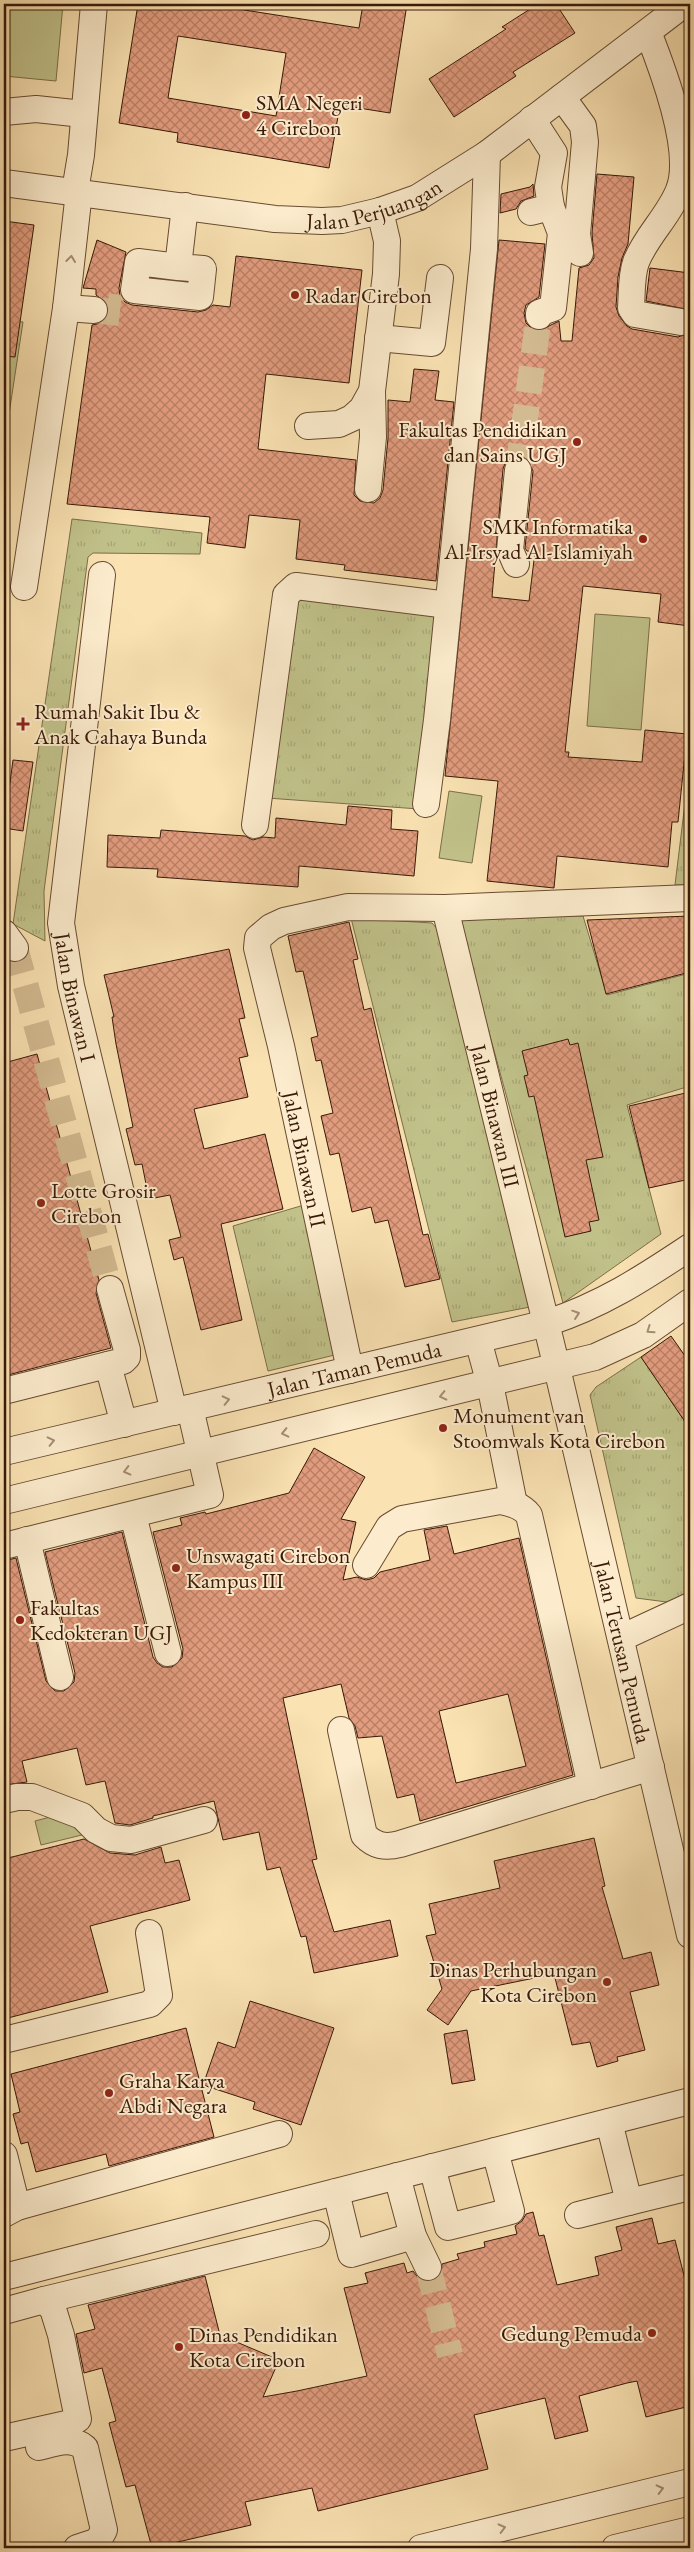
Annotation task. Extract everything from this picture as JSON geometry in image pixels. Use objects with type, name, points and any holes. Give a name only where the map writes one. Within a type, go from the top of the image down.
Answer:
[{"type":"street","points":[[24,587],[66,308],[94,4]]},
{"type":"street","name":"Jalan Perjuangan","points":[[4,184],[77,191],[275,219],[322,222],[342,220],[380,211],[417,198],[487,154],[648,32],[686,6]]},
{"type":"street","points":[[648,32],[665,74],[684,154],[684,168],[679,191],[636,263],[631,308],[635,314],[681,322]]},
{"type":"street","points":[[562,97],[583,126],[585,142],[577,234],[580,253]]},
{"type":"street","points":[[4,112],[36,109],[83,114]]},
{"type":"street","points":[[532,120],[554,153],[548,187],[541,209],[561,233],[553,308],[539,313],[538,316]]},
{"type":"street","points":[[426,804],[484,249],[487,154]]},
{"type":"street","points":[[178,267],[185,206]]},
{"type":"street","points":[[368,489],[373,437],[372,391],[386,274],[387,241],[380,211]]},
{"type":"street","points":[[138,262],[178,267],[203,270],[200,298],[128,292],[138,262]]},
{"type":"street","points":[[378,338],[432,343],[440,278]]},
{"type":"street","points":[[66,308],[94,310]]},
{"type":"street","points":[[308,426],[339,424],[352,418],[362,409],[372,391]]},
{"type":"street","points":[[516,564],[510,550],[518,470]]},
{"type":"street","name":"Jalan Binawan I","points":[[102,575],[61,923],[71,986],[182,1410],[200,1454],[210,1495],[133,1514]]},
{"type":"street","points":[[255,825],[286,595],[290,589],[296,586],[448,605]]},
{"type":"street","points":[[445,908],[690,898]]},
{"type":"street","name":"Jalan Binawan II","points":[[350,1370],[285,1065],[257,948],[258,938],[271,927],[284,921],[348,907],[445,908]]},
{"type":"street","name":"Jalan Binawan III","points":[[445,908],[557,1368]]},
{"type":"street","name":"Jalan Taman Pemuda","points":[[4,1452],[546,1324],[585,1310],[637,1283],[690,1247]]},
{"type":"street","points":[[4,1391],[123,1361],[127,1357],[127,1350],[110,1288]]},
{"type":"street","name":"Jalan Taman Pemuda","points":[[4,1501],[595,1358],[643,1335],[690,1302]]},
{"type":"street","points":[[478,1340],[490,1384],[514,1504]]},
{"type":"street","points":[[99,1367],[115,1426]]},
{"type":"street","name":"Jalan Terusan Pemuda","points":[[557,1368],[651,1767],[684,1873],[690,1935]]},
{"type":"street","points":[[366,1565],[388,1527],[402,1519],[500,1502],[514,1504],[529,1515],[591,1786]]},
{"type":"street","points":[[60,1677],[15,1543],[133,1514],[168,1652]]},
{"type":"street","points":[[621,1638],[690,1606]]},
{"type":"street","points":[[341,1730],[364,1835],[380,1846],[400,1844],[651,1767]]},
{"type":"street","points":[[4,1800],[17,1796],[32,1797],[82,1816],[96,1830],[111,1838],[130,1840],[204,1820]]},
{"type":"street","points":[[4,2040],[150,2004],[156,2000],[159,1995],[149,1933]]},
{"type":"street","points":[[4,2276],[690,2101]]},
{"type":"street","points":[[609,2122],[629,2202]]},
{"type":"street","points":[[4,2156],[10,2210],[278,2134]]},
{"type":"street","points":[[432,2167],[448,2227],[511,2211],[495,2151]]},
{"type":"street","points":[[397,2176],[413,2236],[428,2267]]},
{"type":"street","points":[[578,2215],[690,2187]]},
{"type":"street","points":[[336,2192],[351,2254],[413,2236]]},
{"type":"street","points":[[4,2311],[44,2300],[317,2241],[307,2199]]},
{"type":"street","points":[[4,2438],[71,2423],[78,2418],[62,2335],[53,2309],[44,2300]]},
{"type":"street","points":[[4,2455],[66,2441],[78,2442],[85,2448],[104,2530],[98,2541],[77,2548]]},
{"type":"street","points":[[421,2548],[690,2482]]},
{"type":"street","points":[[615,2548],[690,2530]]},
{"type":"green space","points":[[4,4],[63,4],[56,81],[4,76]]},
{"type":"green space","points":[[4,320],[23,322],[4,447]]},
{"type":"green space","points":[[72,519],[202,533],[200,554],[93,553],[88,557],[44,891],[45,941],[13,924]]},
{"type":"green space","points":[[295,599],[444,609],[419,809],[267,798]]},
{"type":"green space","points":[[595,614],[650,618],[641,730],[587,726]]},
{"type":"green space","points":[[690,762],[690,885],[675,885]]},
{"type":"green space","points":[[449,791],[482,796],[472,863],[439,858]]},
{"type":"green space","points":[[466,914],[583,916],[607,995],[690,973],[690,1086],[627,1105],[661,1234],[563,1303],[462,934],[462,921]]},
{"type":"green space","points":[[351,918],[432,923],[440,932],[530,1307],[452,1322]]},
{"type":"green space","points":[[304,1205],[339,1354],[268,1371],[233,1226]]},
{"type":"green space","points":[[641,1357],[690,1429],[690,1597],[682,1604],[636,1598],[590,1395],[596,1387]]},
{"type":"green space","points":[[84,1808],[90,1833],[41,1845],[35,1821]]},
{"type":"building","points":[[138,4],[206,4],[359,28],[363,4],[407,4],[390,113],[340,105],[329,168],[177,142],[178,133],[119,123]],"holes":[[[178,36],[286,53],[276,116],[168,98]]]},
{"type":"building","points":[[538,4],[556,4],[575,33],[513,72],[516,76],[454,117],[429,79],[506,29],[502,27]]},
{"type":"building","points":[[597,174],[634,177],[628,244],[622,258],[618,277],[616,307],[619,316],[632,329],[678,337],[690,333],[690,626],[658,622],[661,594],[583,586],[565,752],[569,752],[568,757],[642,762],[645,730],[687,734],[678,822],[672,822],[668,867],[557,856],[554,888],[487,881],[498,781],[445,776],[499,240],[545,244],[539,297],[526,305],[524,313],[526,323],[532,329],[539,331],[559,321],[561,341],[572,341],[579,268],[589,265],[594,258],[592,233]],"holes":[[[519,455],[527,458],[533,471],[525,548],[527,551],[535,552],[529,601],[492,597],[503,469],[506,461]]]},
{"type":"building","points":[[533,184],[534,196],[521,201],[516,209],[500,213],[501,194],[530,187]]},
{"type":"building","points":[[4,221],[34,225],[15,357],[4,356]]},
{"type":"building","points":[[97,240],[126,252],[119,288],[120,296],[125,302],[132,305],[198,312],[206,310],[213,305],[230,307],[236,256],[362,270],[349,383],[266,374],[258,449],[356,460],[354,495],[360,501],[374,503],[380,498],[383,490],[388,438],[388,400],[410,402],[414,369],[439,371],[435,400],[454,402],[436,581],[344,570],[345,565],[296,559],[300,520],[249,515],[245,548],[207,543],[210,517],[67,504],[92,325],[101,323],[109,312],[107,303],[96,295],[96,289],[83,288]]},
{"type":"building","points":[[650,268],[690,273],[690,310],[646,301]]},
{"type":"building","points":[[13,760],[33,762],[23,831],[4,828]]},
{"type":"building","points":[[348,806],[392,810],[391,829],[418,831],[414,876],[299,866],[298,887],[157,877],[158,869],[107,867],[108,835],[160,838],[161,830],[245,836],[253,840],[263,837],[275,838],[276,818],[346,825]]},
{"type":"building","points":[[690,916],[690,972],[606,994],[587,920]]},
{"type":"building","points":[[349,922],[358,959],[353,960],[364,1010],[371,1008],[423,1235],[428,1234],[440,1279],[405,1287],[388,1220],[375,1223],[371,1207],[352,1212],[339,1153],[330,1155],[321,1116],[333,1113],[321,1060],[316,1061],[311,1038],[318,1036],[303,971],[296,972],[288,936]]},
{"type":"building","points":[[229,949],[245,1018],[239,1019],[248,1056],[239,1058],[248,1097],[194,1109],[204,1149],[265,1134],[283,1209],[221,1224],[242,1320],[201,1330],[183,1257],[174,1260],[169,1240],[181,1237],[170,1195],[149,1199],[142,1164],[135,1165],[126,1129],[133,1127],[116,1044],[112,1017],[114,1017],[104,975]]},
{"type":"building","points":[[568,1039],[570,1045],[578,1043],[603,1157],[586,1160],[599,1220],[589,1222],[591,1231],[565,1237],[534,1096],[529,1097],[524,1076],[528,1075],[522,1051]]},
{"type":"building","name":"Lotte Grosir Cirebon","points":[[37,1054],[99,1280],[96,1293],[111,1348],[4,1376],[4,1063]]},
{"type":"building","points":[[690,1092],[690,1179],[649,1188],[629,1106]]},
{"type":"building","points":[[671,1336],[690,1363],[690,1429],[641,1357]]},
{"type":"building","points":[[314,1448],[365,1477],[341,1519],[356,1522],[343,1580],[357,1577],[366,1580],[374,1578],[380,1572],[430,1560],[424,1530],[447,1526],[454,1554],[519,1538],[573,1775],[420,1821],[414,1794],[397,1798],[382,1736],[358,1738],[355,1726],[349,1718],[341,1684],[283,1698],[317,1859],[312,1860],[334,1932],[390,1920],[398,1956],[314,1973],[306,1936],[301,1937],[280,1867],[267,1870],[259,1832],[223,1840],[214,1801],[153,1816],[153,1818],[130,1825],[115,1823],[105,1781],[86,1785],[77,1748],[22,1761],[27,1782],[4,1785],[4,1561],[16,1558],[46,1681],[55,1691],[64,1691],[74,1682],[75,1673],[45,1552],[122,1532],[153,1657],[163,1667],[172,1667],[182,1658],[183,1649],[153,1532],[182,1525],[180,1518],[205,1512],[206,1514],[289,1493]],"holes":[[[508,1694],[526,1766],[456,1783],[439,1711]]]},
{"type":"building","name":"Dinas Perhubungan Kota Cirebon","points":[[594,1838],[605,1886],[602,1887],[623,1959],[651,1952],[659,1985],[630,1992],[645,2050],[617,2057],[618,2061],[597,2067],[590,2042],[572,2045],[554,1974],[471,1991],[448,2025],[427,2010],[442,1989],[426,1936],[436,1934],[429,1904],[500,1888],[494,1861]]},
{"type":"building","points":[[84,1839],[110,1853],[135,1855],[161,1847],[165,1863],[179,1860],[190,1900],[90,1926],[108,1992],[4,2019],[4,1859]]},
{"type":"building","points":[[250,2001],[334,2028],[301,2125],[253,2109],[255,2102],[203,2085],[218,2042],[235,2048]]},
{"type":"building","name":"Graha Karya Abdi Negara","points":[[186,2028],[214,2137],[109,2166],[106,2154],[36,2172],[28,2142],[21,2144],[13,2114],[20,2112],[11,2074]]},
{"type":"building","points":[[467,2030],[475,2080],[452,2084],[444,2034]]},
{"type":"building","points":[[533,2212],[539,2236],[544,2235],[557,2285],[599,2275],[595,2257],[622,2250],[616,2227],[652,2218],[658,2244],[675,2240],[690,2299],[690,2406],[646,2417],[637,2381],[627,2383],[579,2396],[588,2431],[555,2439],[545,2398],[474,2415],[488,2469],[318,2511],[312,2488],[245,2502],[251,2525],[152,2548],[135,2485],[126,2487],[109,2423],[116,2421],[102,2368],[84,2373],[76,2334],[95,2329],[88,2305],[205,2276],[220,2335],[279,2360],[263,2397],[297,2391],[367,2376],[344,2288],[368,2283],[365,2273],[404,2263],[407,2273],[413,2271],[420,2280],[434,2281],[441,2275],[442,2264],[459,2259],[457,2254],[485,2247],[484,2242],[517,2234],[515,2226],[522,2221],[526,2214]]},
{"type":"tunnel","points":[[94,310],[120,313],[122,295]]},
{"type":"tunnel","points":[[518,470],[539,316]]},
{"type":"tunnel","points":[[15,948],[110,1289]]},
{"type":"tunnel","points":[[428,2267],[450,2355]]},
{"type":"place","name":"SMA Negeri 4 Cirebon","points":[[246,115]]},
{"type":"place","name":"Radar Cirebon","points":[[295,295]]},
{"type":"place","name":"Fakultas Pendidikan dan Sains UGJ","points":[[577,442]]},
{"type":"place","name":"SMK Informatika Al-Irsyad Al-Islamiyah","points":[[643,539]]},
{"type":"place","name":"Rumah Sakit Ibu & Anak Cahaya Bunda","points":[[23,724]]},
{"type":"place","name":"Lotte Grosir Cirebon","points":[[41,1203]]},
{"type":"place","name":"Monument van Stoomwals Kota Cirebon","points":[[443,1428]]},
{"type":"place","name":"Unswagati Cirebon Kampus III","points":[[176,1568]]},
{"type":"place","name":"Fakultas Kedokteran UGJ","points":[[20,1620]]},
{"type":"place","name":"Dinas Perhubungan Kota Cirebon","points":[[607,1982]]},
{"type":"place","name":"Graha Karya Abdi Negara","points":[[109,2093]]},
{"type":"place","name":"Gedung Pemuda","points":[[652,2333]]},
{"type":"place","name":"Dinas Pendidikan Kota Cirebon","points":[[179,2347]]}]
